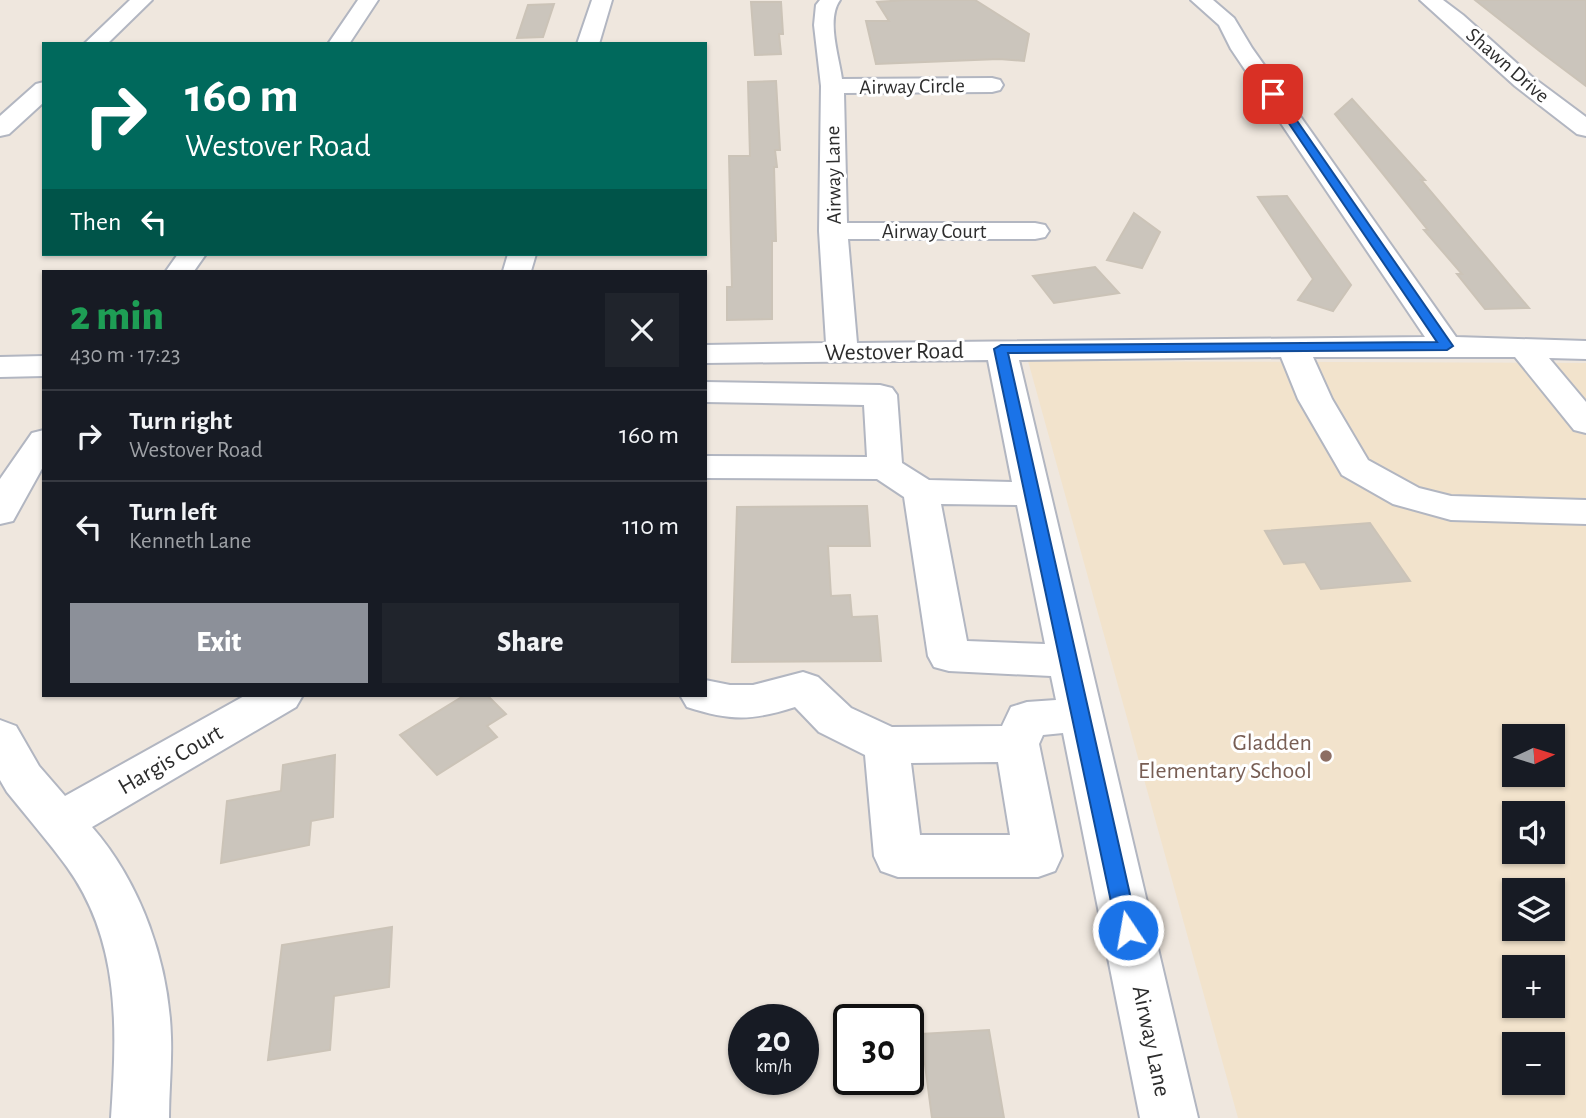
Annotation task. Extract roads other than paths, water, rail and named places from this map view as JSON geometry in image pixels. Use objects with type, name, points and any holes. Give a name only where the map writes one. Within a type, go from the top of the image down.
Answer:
[{"type":"street","points":[[96,42],[142,0]]},
{"type":"street","points":[[339,42],[368,0]]},
{"type":"street","points":[[589,42],[602,0]]},
{"type":"street","name":"Airway Lane","points":[[830,0],[826,5],[824,25],[832,86],[833,231],[842,352]]},
{"type":"street","points":[[1201,0],[1227,22],[1242,49],[1447,346]]},
{"type":"street","name":"Shawn Drive","points":[[1430,0],[1523,81],[1586,129]]},
{"type":"street","name":"Airway Circle","points":[[832,86],[992,85]]},
{"type":"street","points":[[0,129],[42,91]]},
{"type":"street","name":"Airway Court","points":[[833,231],[1035,231]]},
{"type":"street","name":"Westover Road","points":[[707,354],[1447,346],[1586,351]]},
{"type":"street","points":[[1293,347],[1315,399],[1355,467],[1406,496],[1451,508],[1586,512]]},
{"type":"street","points":[[1523,347],[1586,423]]},
{"type":"street","name":"Airway Lane","points":[[1001,349],[1169,1118]]},
{"type":"street","points":[[0,367],[42,366]]},
{"type":"street","points":[[707,392],[880,395],[885,468]]},
{"type":"street","points":[[0,512],[26,464],[42,443]]},
{"type":"street","points":[[707,467],[885,468],[920,492],[1032,494]]},
{"type":"street","points":[[920,492],[949,656],[1069,661]]},
{"type":"street","points":[[707,697],[729,704],[754,703],[803,688],[835,720],[887,745],[1017,744]]},
{"type":"street","name":"Hargis Court","points":[[59,823],[278,697]]},
{"type":"street","points":[[887,745],[898,856],[1038,856],[1017,744],[1027,719],[1081,715]]},
{"type":"street","points":[[0,738],[23,779],[85,853],[115,903],[135,963],[144,1035],[140,1118]]},
{"type":"place","name":"Gladden Elementary School","points":[[1326,756]]}]
